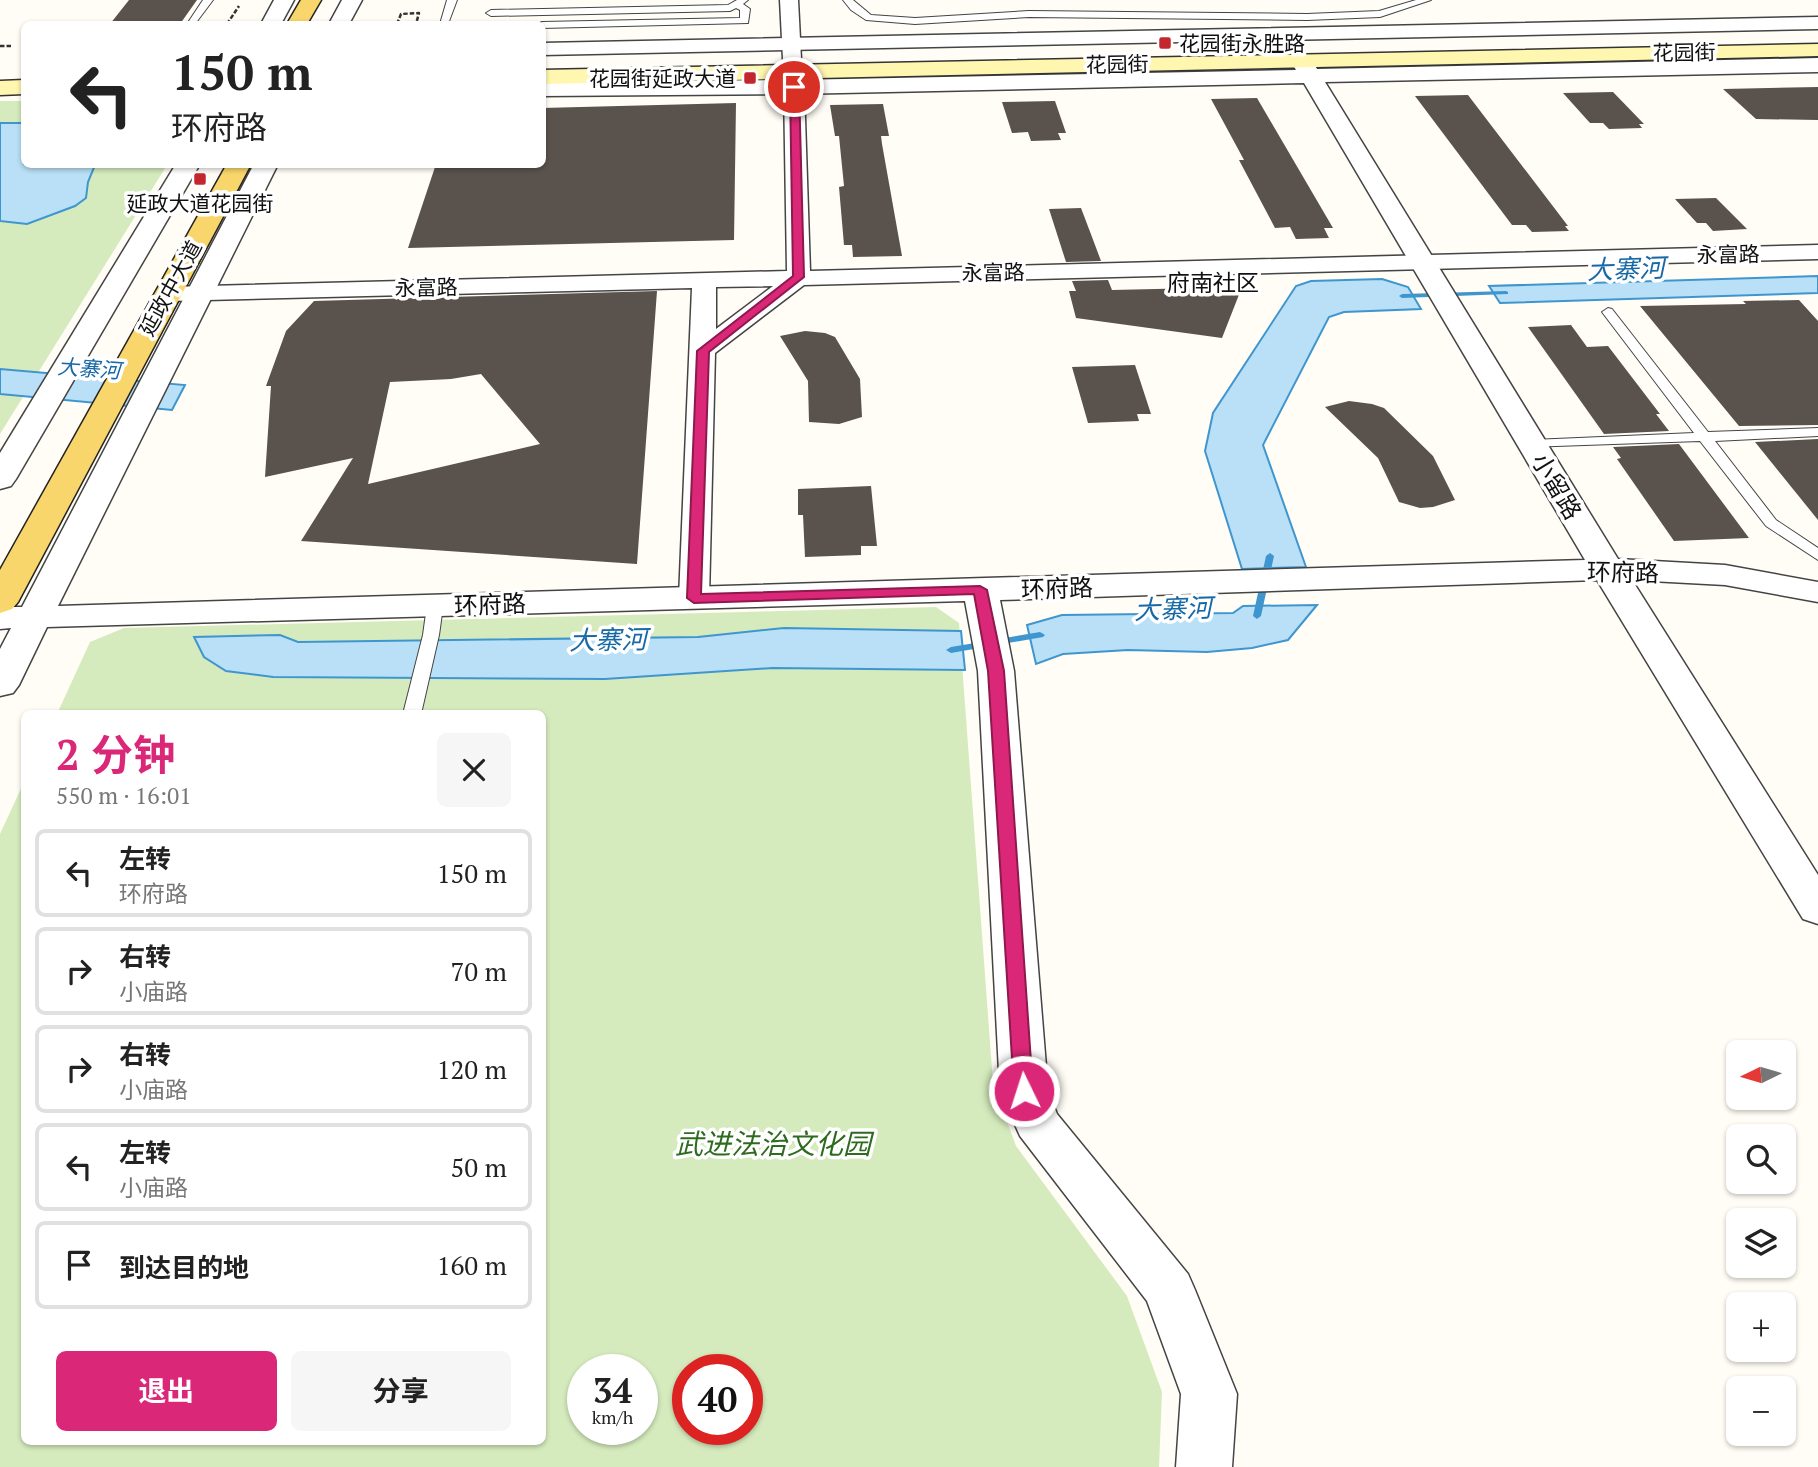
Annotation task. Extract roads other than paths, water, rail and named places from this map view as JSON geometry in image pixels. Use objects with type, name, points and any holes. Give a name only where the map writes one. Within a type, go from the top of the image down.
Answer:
[{"type":"main road","points":[[299,21],[311,0]]},
{"type":"main road","points":[[317,21],[328,0]]},
{"type":"main road","name":"花园街","points":[[546,63],[792,51],[1818,38]]},
{"type":"main road","name":"花园街","points":[[546,77],[1306,68],[1818,50]]},
{"type":"main road","points":[[0,73],[21,73]]},
{"type":"main road","points":[[0,88],[21,88]]},
{"type":"main road","name":"延政中大道","points":[[112,374],[217,168]]},
{"type":"main road","name":"延政中大道","points":[[112,374],[168,294],[237,168]]},
{"type":"main road","points":[[0,602],[112,374]]},
{"type":"main road","points":[[0,554],[92,411]]},
{"type":"street","points":[[273,21],[284,0]]},
{"type":"street","points":[[341,21],[352,0]]},
{"type":"street","points":[[789,0],[792,51]]},
{"type":"street","points":[[546,48],[792,51],[1818,23]]},
{"type":"street","points":[[546,89],[794,87],[1306,68],[1818,65]]},
{"type":"street","name":"小留路","points":[[1306,68],[1441,295],[1818,909]]},
{"type":"street","points":[[703,351],[799,277],[794,87]]},
{"type":"street","points":[[0,479],[186,168]]},
{"type":"street","points":[[0,685],[264,168]]},
{"type":"street","name":"永富路","points":[[168,294],[1818,251]]},
{"type":"street","points":[[694,598],[704,280]]},
{"type":"street","name":"环府路","points":[[0,618],[433,620],[694,598],[1608,569],[1725,575],[1818,592]]},
{"type":"street","points":[[980,590],[992,649],[1024,1091],[1037,1123],[1169,1290],[1209,1394],[1204,1467]]},
{"type":"lane","points":[[193,21],[208,0]]},
{"type":"lane","points":[[445,21],[452,0]]},
{"type":"lane","points":[[488,21],[495,0]]},
{"type":"lane","points":[[848,0],[854,8],[869,18],[915,21],[1028,14],[1307,17],[1380,13],[1426,0]]},
{"type":"lane","points":[[491,13],[730,8],[740,3],[745,9],[745,21],[546,25]]},
{"type":"lane","points":[[1608,312],[1771,523],[1818,555]]},
{"type":"lane","points":[[1532,444],[1818,432]]},
{"type":"lane","points":[[413,709],[433,620]]},
{"type":"water","points":[[0,123],[21,123],[21,168],[94,168],[86,198],[75,206],[27,224],[0,221]]},
{"type":"water","points":[[1818,276],[1818,293],[1500,303],[1489,286]]},
{"type":"water","points":[[1382,279],[1408,287],[1421,309],[1344,312],[1329,317],[1263,445],[1306,567],[1242,569],[1205,451],[1213,413],[1296,286],[1311,281]]},
{"type":"water","points":[[0,369],[185,385],[172,410],[0,394]]},
{"type":"water","points":[[1317,605],[1288,640],[1252,648],[1207,652],[1128,650],[1063,654],[1036,664],[1027,625],[1062,615],[1233,613],[1243,606]]},
{"type":"water","points":[[784,628],[961,631],[965,670],[773,668],[605,679],[273,677],[226,671],[204,657],[194,637],[280,635],[298,642],[698,637]]},
{"type":"waterway","name":"大寨河","points":[[1402,296],[1506,293]]},
{"type":"waterway","name":"大寨河","points":[[1257,616],[1270,556]]},
{"type":"waterway","name":"大寨河","points":[[951,650],[1040,635]]},
{"type":"place","name":"花园街永胜路","points":[[1165,43]]},
{"type":"place","name":"花园街延政大道","points":[[750,78]]},
{"type":"place","name":"延政大道花园街","points":[[200,179]]},
{"type":"district","name":"府南社区","points":[[1213,282]]},
{"type":"park label","name":"武进法治文化园","points":[[773,1143]]}]
